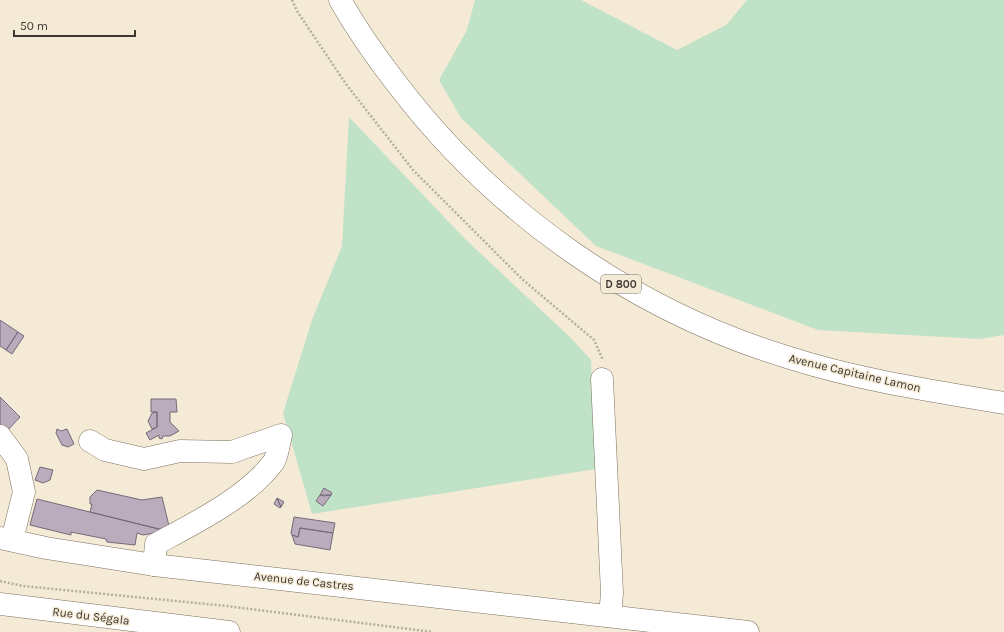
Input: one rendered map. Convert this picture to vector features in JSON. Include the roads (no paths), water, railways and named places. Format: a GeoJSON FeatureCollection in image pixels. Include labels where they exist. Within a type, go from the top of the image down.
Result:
{"type":"FeatureCollection","features":[{"type":"Feature","properties":{"kind":"main road","name":"Avenue Capitaine Lamon"},"geometry":{"type":"LineString","coordinates":[[340,0],[348,14],[413,106],[460,158],[513,207],[566,247],[623,285],[685,318],[717,332],[790,358],[872,379],[1004,402]]}},
{"type":"Feature","properties":{"kind":"main road"},"geometry":{"type":"LineString","coordinates":[[602,379],[612,592],[610,616]]}},
{"type":"Feature","properties":{"kind":"main road"},"geometry":{"type":"LineString","coordinates":[[90,441],[105,450],[144,460],[180,451],[232,452],[281,435],[273,463],[248,488],[203,518],[156,544],[154,564]]}},
{"type":"Feature","properties":{"kind":"main road"},"geometry":{"type":"LineString","coordinates":[[0,436],[17,459],[24,492],[6,539]]}},
{"type":"Feature","properties":{"kind":"main road","name":"Avenue de Castres"},"geometry":{"type":"LineString","coordinates":[[6,539],[46,548],[154,564],[748,632]]}},
{"type":"Feature","properties":{"kind":"main road","name":"Rue du Ségala"},"geometry":{"type":"LineString","coordinates":[[0,604],[5,606],[229,632]]}}]}
